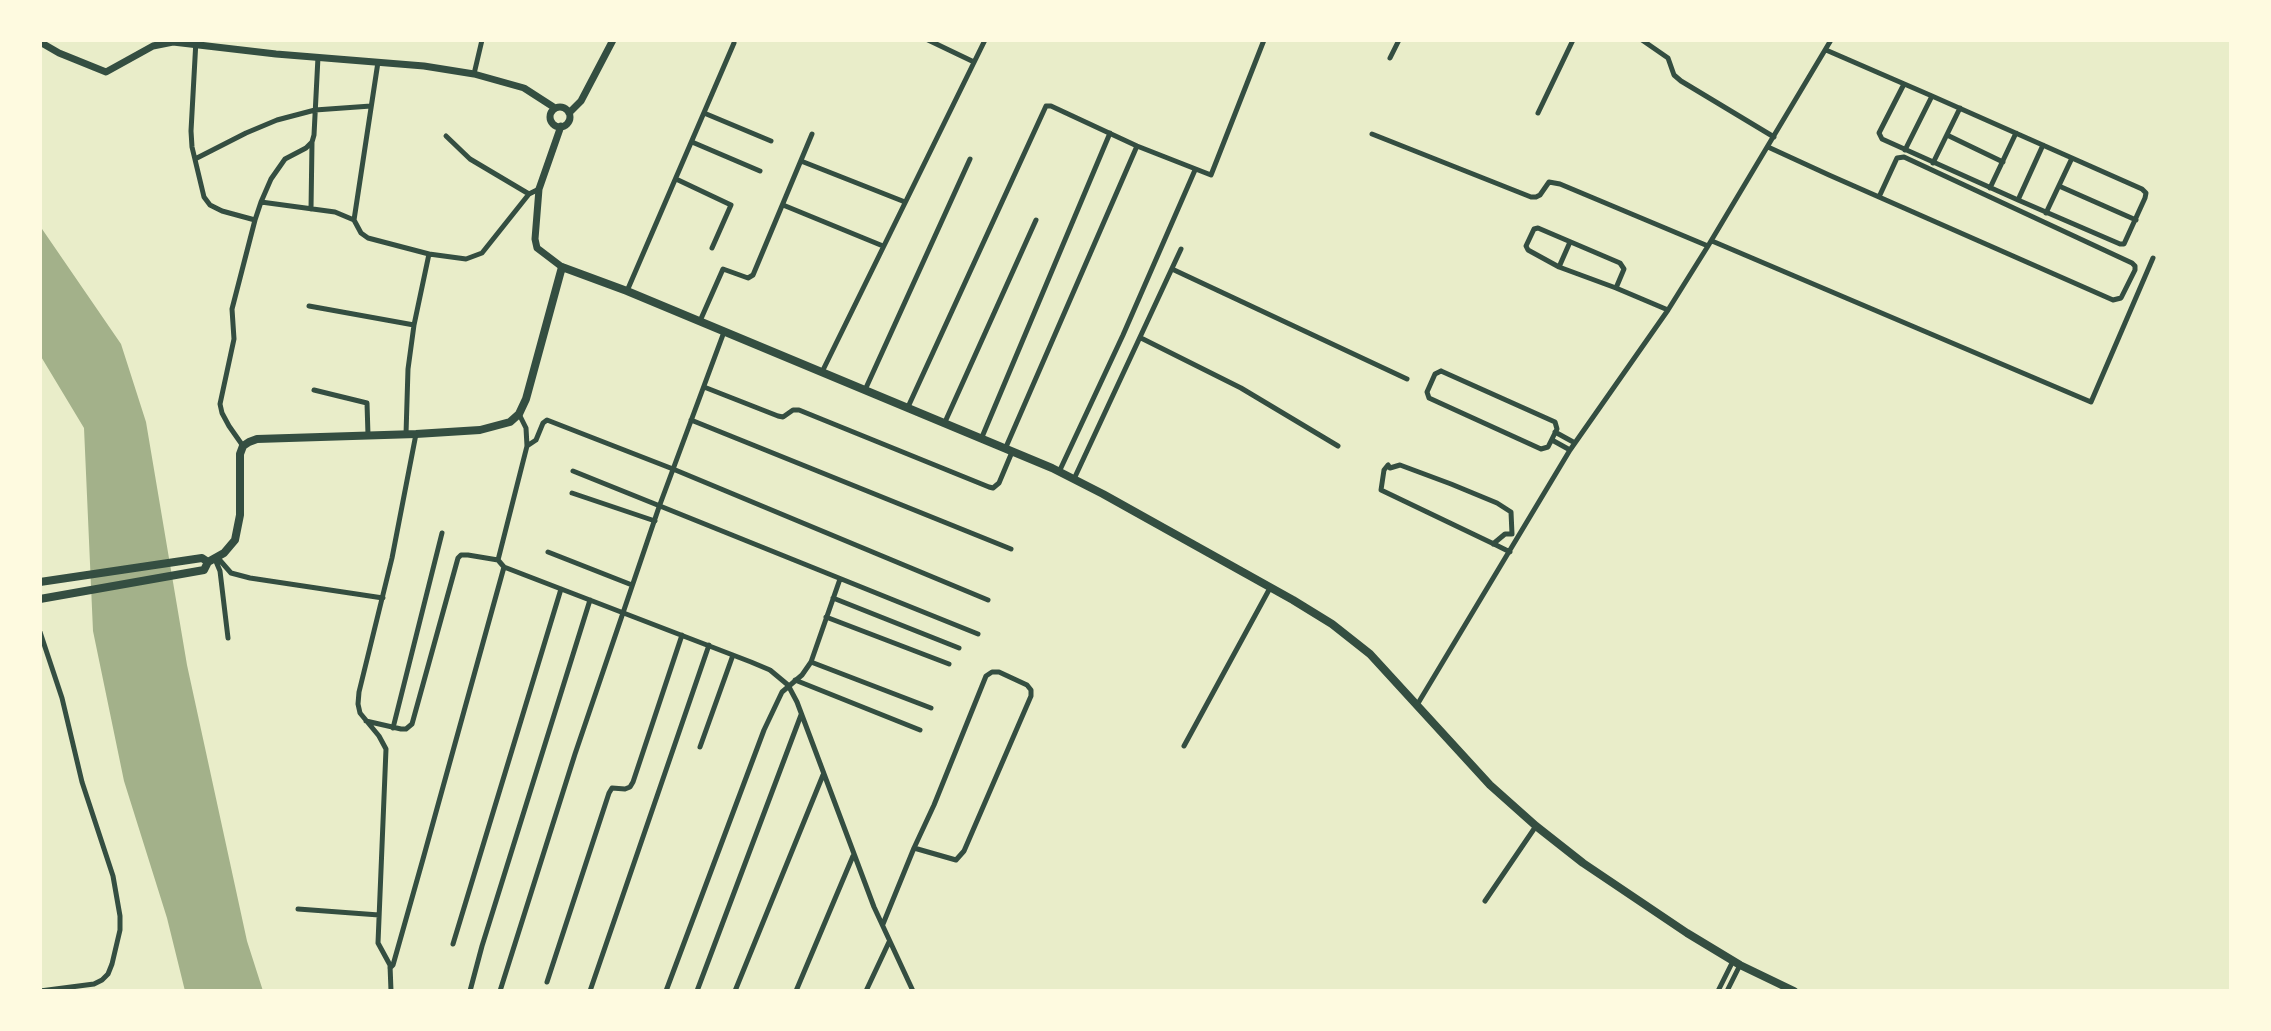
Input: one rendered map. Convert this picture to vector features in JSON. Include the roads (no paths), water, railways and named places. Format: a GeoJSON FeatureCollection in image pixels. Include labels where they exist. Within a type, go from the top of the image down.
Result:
{"type":"FeatureCollection","features":[{"type":"Feature","properties":{"kind":"main road"},"geometry":{"type":"LineString","coordinates":[[555,108],[551,119],[554,124],[561,126],[569,122],[569,113],[581,101],[613,40]]}},
{"type":"Feature","properties":{"kind":"main road"},"geometry":{"type":"LineString","coordinates":[[40,42],[106,72],[160,43],[196,42],[378,61],[474,74],[524,88],[555,108],[562,107],[569,113]]}},
{"type":"Feature","properties":{"kind":"main road"},"geometry":{"type":"LineString","coordinates":[[561,126],[539,189],[535,227],[537,248],[562,267],[1009,449],[1074,479],[1270,587],[1332,624],[1370,654],[1490,785],[1583,863],[1736,963],[1794,991]]}},
{"type":"Feature","properties":{"kind":"main road"},"geometry":{"type":"LineString","coordinates":[[40,599],[204,570],[235,540],[240,454],[243,446],[257,439],[411,434],[488,428],[510,422],[519,414],[526,399],[562,267]]}},
{"type":"Feature","properties":{"kind":"main road"},"geometry":{"type":"LineString","coordinates":[[40,582],[193,559],[213,559]]}},
{"type":"Feature","properties":{"kind":"street"},"geometry":{"type":"LineString","coordinates":[[474,74],[482,40]]}},
{"type":"Feature","properties":{"kind":"street"},"geometry":{"type":"LineString","coordinates":[[928,40],[974,62]]}},
{"type":"Feature","properties":{"kind":"street"},"geometry":{"type":"LineString","coordinates":[[822,372],[985,40]]}},
{"type":"Feature","properties":{"kind":"street"},"geometry":{"type":"LineString","coordinates":[[908,407],[1046,106],[1208,175],[1213,173],[1264,40]]}},
{"type":"Feature","properties":{"kind":"street"},"geometry":{"type":"LineString","coordinates":[[1390,58],[1399,40]]}},
{"type":"Feature","properties":{"kind":"street"},"geometry":{"type":"LineString","coordinates":[[1538,113],[1573,40]]}},
{"type":"Feature","properties":{"kind":"street"},"geometry":{"type":"LineString","coordinates":[[1642,40],[1668,58],[1674,75],[1681,81],[1774,137]]}},
{"type":"Feature","properties":{"kind":"street"},"geometry":{"type":"LineString","coordinates":[[1417,705],[1570,450],[1668,310],[1831,40]]}},
{"type":"Feature","properties":{"kind":"street"},"geometry":{"type":"LineString","coordinates":[[196,42],[191,131],[204,197],[210,205],[222,211],[255,220]]}},
{"type":"Feature","properties":{"kind":"street"},"geometry":{"type":"LineString","coordinates":[[627,291],[734,43]]}},
{"type":"Feature","properties":{"kind":"street"},"geometry":{"type":"LineString","coordinates":[[1826,50],[1960,108],[2142,189],[2146,193],[2145,198],[2127,240],[2120,244],[1882,139],[1879,133],[1904,84]]}},
{"type":"Feature","properties":{"kind":"street"},"geometry":{"type":"LineString","coordinates":[[311,209],[318,57]]}},
{"type":"Feature","properties":{"kind":"street"},"geometry":{"type":"LineString","coordinates":[[378,61],[354,220],[361,233],[368,238],[429,254],[466,259],[482,253],[529,194],[539,189]]}},
{"type":"Feature","properties":{"kind":"street"},"geometry":{"type":"LineString","coordinates":[[1905,150],[1932,96]]}},
{"type":"Feature","properties":{"kind":"street"},"geometry":{"type":"LineString","coordinates":[[195,159],[277,120],[315,110],[371,106]]}},
{"type":"Feature","properties":{"kind":"street"},"geometry":{"type":"LineString","coordinates":[[1933,163],[1960,108]]}},
{"type":"Feature","properties":{"kind":"street"},"geometry":{"type":"LineString","coordinates":[[704,113],[771,141]]}},
{"type":"Feature","properties":{"kind":"street"},"geometry":{"type":"LineString","coordinates":[[982,437],[1110,133]]}},
{"type":"Feature","properties":{"kind":"street"},"geometry":{"type":"LineString","coordinates":[[1990,188],[2016,133]]}},
{"type":"Feature","properties":{"kind":"street"},"geometry":{"type":"LineString","coordinates":[[700,321],[723,269],[748,278],[753,275],[812,134]]}},
{"type":"Feature","properties":{"kind":"street"},"geometry":{"type":"LineString","coordinates":[[1372,134],[1531,197],[1540,195],[1549,182],[1560,184],[2091,402],[2153,258]]}},
{"type":"Feature","properties":{"kind":"street"},"geometry":{"type":"LineString","coordinates":[[1947,135],[2003,162]]}},
{"type":"Feature","properties":{"kind":"street"},"geometry":{"type":"LineString","coordinates":[[446,136],[470,159],[529,194]]}},
{"type":"Feature","properties":{"kind":"street"},"geometry":{"type":"LineString","coordinates":[[243,446],[229,426],[220,404],[234,339],[232,309],[255,220],[271,179],[285,159],[312,142]]}},
{"type":"Feature","properties":{"kind":"street"},"geometry":{"type":"LineString","coordinates":[[692,142],[760,171]]}},
{"type":"Feature","properties":{"kind":"street"},"geometry":{"type":"LineString","coordinates":[[2018,200],[2043,145]]}},
{"type":"Feature","properties":{"kind":"street"},"geometry":{"type":"LineString","coordinates":[[704,387],[778,416],[799,410],[993,488],[999,483],[1009,449],[1137,146]]}},
{"type":"Feature","properties":{"kind":"street"},"geometry":{"type":"LineString","coordinates":[[1768,147],[1879,197],[2113,300],[2121,298],[2135,270],[2132,263],[1904,157],[1897,158],[1879,197]]}},
{"type":"Feature","properties":{"kind":"street"},"geometry":{"type":"LineString","coordinates":[[2046,213],[2072,158]]}},
{"type":"Feature","properties":{"kind":"street"},"geometry":{"type":"LineString","coordinates":[[865,390],[970,159]]}},
{"type":"Feature","properties":{"kind":"street"},"geometry":{"type":"LineString","coordinates":[[801,161],[905,202]]}},
{"type":"Feature","properties":{"kind":"street"},"geometry":{"type":"LineString","coordinates":[[1059,472],[1195,170]]}},
{"type":"Feature","properties":{"kind":"street"},"geometry":{"type":"LineString","coordinates":[[676,179],[731,205],[712,248]]}},
{"type":"Feature","properties":{"kind":"street"},"geometry":{"type":"LineString","coordinates":[[2059,186],[2136,220]]}},
{"type":"Feature","properties":{"kind":"street"},"geometry":{"type":"LineString","coordinates":[[261,202],[335,212],[354,220]]}},
{"type":"Feature","properties":{"kind":"street"},"geometry":{"type":"LineString","coordinates":[[783,205],[883,246]]}},
{"type":"Feature","properties":{"kind":"street"},"geometry":{"type":"LineString","coordinates":[[945,422],[1036,220]]}},
{"type":"Feature","properties":{"kind":"street"},"geometry":{"type":"LineString","coordinates":[[1616,288],[1623,266],[1536,228],[1526,246],[1528,250],[1559,267],[1668,310]]}},
{"type":"Feature","properties":{"kind":"street"},"geometry":{"type":"LineString","coordinates":[[1559,267],[1570,242]]}},
{"type":"Feature","properties":{"kind":"street"},"geometry":{"type":"LineString","coordinates":[[1074,479],[1181,249]]}},
{"type":"Feature","properties":{"kind":"street"},"geometry":{"type":"LineString","coordinates":[[391,991],[390,968],[378,943],[387,756],[383,741],[365,721],[358,704],[383,598],[411,434],[408,369],[429,254]]}},
{"type":"Feature","properties":{"kind":"street"},"geometry":{"type":"LineString","coordinates":[[1172,269],[1407,379]]}},
{"type":"Feature","properties":{"kind":"street"},"geometry":{"type":"LineString","coordinates":[[309,306],[414,325]]}},
{"type":"Feature","properties":{"kind":"street"},"geometry":{"type":"LineString","coordinates":[[500,991],[623,613],[724,331]]}},
{"type":"Feature","properties":{"kind":"street"},"geometry":{"type":"LineString","coordinates":[[1141,338],[1241,388],[1338,446]]}},
{"type":"Feature","properties":{"kind":"street"},"geometry":{"type":"LineString","coordinates":[[1437,372],[1446,373],[1552,420],[1557,425],[1555,432],[1548,447],[1541,449],[1429,398],[1427,392],[1437,372]]}},
{"type":"Feature","properties":{"kind":"street"},"geometry":{"type":"LineString","coordinates":[[314,390],[367,403],[368,436]]}},
{"type":"Feature","properties":{"kind":"street"},"geometry":{"type":"LineString","coordinates":[[498,560],[527,446],[526,428],[519,414]]}},
{"type":"Feature","properties":{"kind":"street"},"geometry":{"type":"LineString","coordinates":[[527,446],[536,440],[547,420],[988,600]]}},
{"type":"Feature","properties":{"kind":"street"},"geometry":{"type":"LineString","coordinates":[[691,420],[1011,549]]}},
{"type":"Feature","properties":{"kind":"street"},"geometry":{"type":"LineString","coordinates":[[1555,432],[1575,443]]}},
{"type":"Feature","properties":{"kind":"street"},"geometry":{"type":"LineString","coordinates":[[1552,440],[1570,450]]}},
{"type":"Feature","properties":{"kind":"street"},"geometry":{"type":"LineString","coordinates":[[1493,544],[1505,534],[1512,534],[1511,512],[1497,503],[1400,465],[1390,468],[1388,465],[1384,470],[1381,490],[1493,544],[1510,552]]}},
{"type":"Feature","properties":{"kind":"street"},"geometry":{"type":"LineString","coordinates":[[573,471],[978,634]]}},
{"type":"Feature","properties":{"kind":"street"},"geometry":{"type":"LineString","coordinates":[[572,493],[655,521]]}},
{"type":"Feature","properties":{"kind":"street"},"geometry":{"type":"LineString","coordinates":[[393,728],[442,533]]}},
{"type":"Feature","properties":{"kind":"street"},"geometry":{"type":"LineString","coordinates":[[548,552],[633,585]]}},
{"type":"Feature","properties":{"kind":"street"},"geometry":{"type":"LineString","coordinates":[[365,721],[406,729],[412,724],[461,555],[498,560],[504,567],[770,670],[788,685],[801,714],[853,855],[913,991]]}},
{"type":"Feature","properties":{"kind":"street"},"geometry":{"type":"LineString","coordinates":[[213,559],[231,573],[250,578],[383,598]]}},
{"type":"Feature","properties":{"kind":"street"},"geometry":{"type":"LineString","coordinates":[[213,559],[220,571],[228,638]]}},
{"type":"Feature","properties":{"kind":"street"},"geometry":{"type":"LineString","coordinates":[[390,968],[504,567]]}},
{"type":"Feature","properties":{"kind":"street"},"geometry":{"type":"LineString","coordinates":[[666,991],[776,702],[811,662],[840,579]]}},
{"type":"Feature","properties":{"kind":"street"},"geometry":{"type":"LineString","coordinates":[[1184,746],[1270,587]]}},
{"type":"Feature","properties":{"kind":"street"},"geometry":{"type":"LineString","coordinates":[[453,944],[561,589]]}},
{"type":"Feature","properties":{"kind":"street"},"geometry":{"type":"LineString","coordinates":[[833,598],[959,648]]}},
{"type":"Feature","properties":{"kind":"street"},"geometry":{"type":"LineString","coordinates":[[470,991],[590,600]]}},
{"type":"Feature","properties":{"kind":"street"},"geometry":{"type":"LineString","coordinates":[[826,617],[949,664]]}},
{"type":"Feature","properties":{"kind":"street"},"geometry":{"type":"LineString","coordinates":[[40,632],[62,698],[82,782],[113,876],[120,916],[112,964],[102,980],[94,984],[40,991]]}},
{"type":"Feature","properties":{"kind":"street"},"geometry":{"type":"LineString","coordinates":[[547,982],[609,793],[612,788],[630,787],[633,782],[682,635]]}},
{"type":"Feature","properties":{"kind":"street"},"geometry":{"type":"LineString","coordinates":[[590,991],[709,645]]}},
{"type":"Feature","properties":{"kind":"street"},"geometry":{"type":"LineString","coordinates":[[700,747],[733,655]]}},
{"type":"Feature","properties":{"kind":"street"},"geometry":{"type":"LineString","coordinates":[[811,662],[931,708]]}},
{"type":"Feature","properties":{"kind":"street"},"geometry":{"type":"LineString","coordinates":[[882,925],[914,848],[986,676],[999,672],[1027,685],[1031,696],[964,851],[956,860],[914,848]]}},
{"type":"Feature","properties":{"kind":"street"},"geometry":{"type":"LineString","coordinates":[[795,680],[920,730]]}},
{"type":"Feature","properties":{"kind":"street"},"geometry":{"type":"LineString","coordinates":[[697,991],[801,714]]}},
{"type":"Feature","properties":{"kind":"street"},"geometry":{"type":"LineString","coordinates":[[735,991],[823,774]]}},
{"type":"Feature","properties":{"kind":"street"},"geometry":{"type":"LineString","coordinates":[[1485,901],[1536,826]]}},
{"type":"Feature","properties":{"kind":"street"},"geometry":{"type":"LineString","coordinates":[[796,991],[853,855]]}},
{"type":"Feature","properties":{"kind":"street"},"geometry":{"type":"LineString","coordinates":[[298,909],[379,915]]}},
{"type":"Feature","properties":{"kind":"street"},"geometry":{"type":"LineString","coordinates":[[866,991],[890,941]]}},
{"type":"Feature","properties":{"kind":"street"},"geometry":{"type":"LineString","coordinates":[[1718,991],[1736,963]]}},
{"type":"Feature","properties":{"kind":"street"},"geometry":{"type":"LineString","coordinates":[[1727,991],[1736,963]]}}]}
